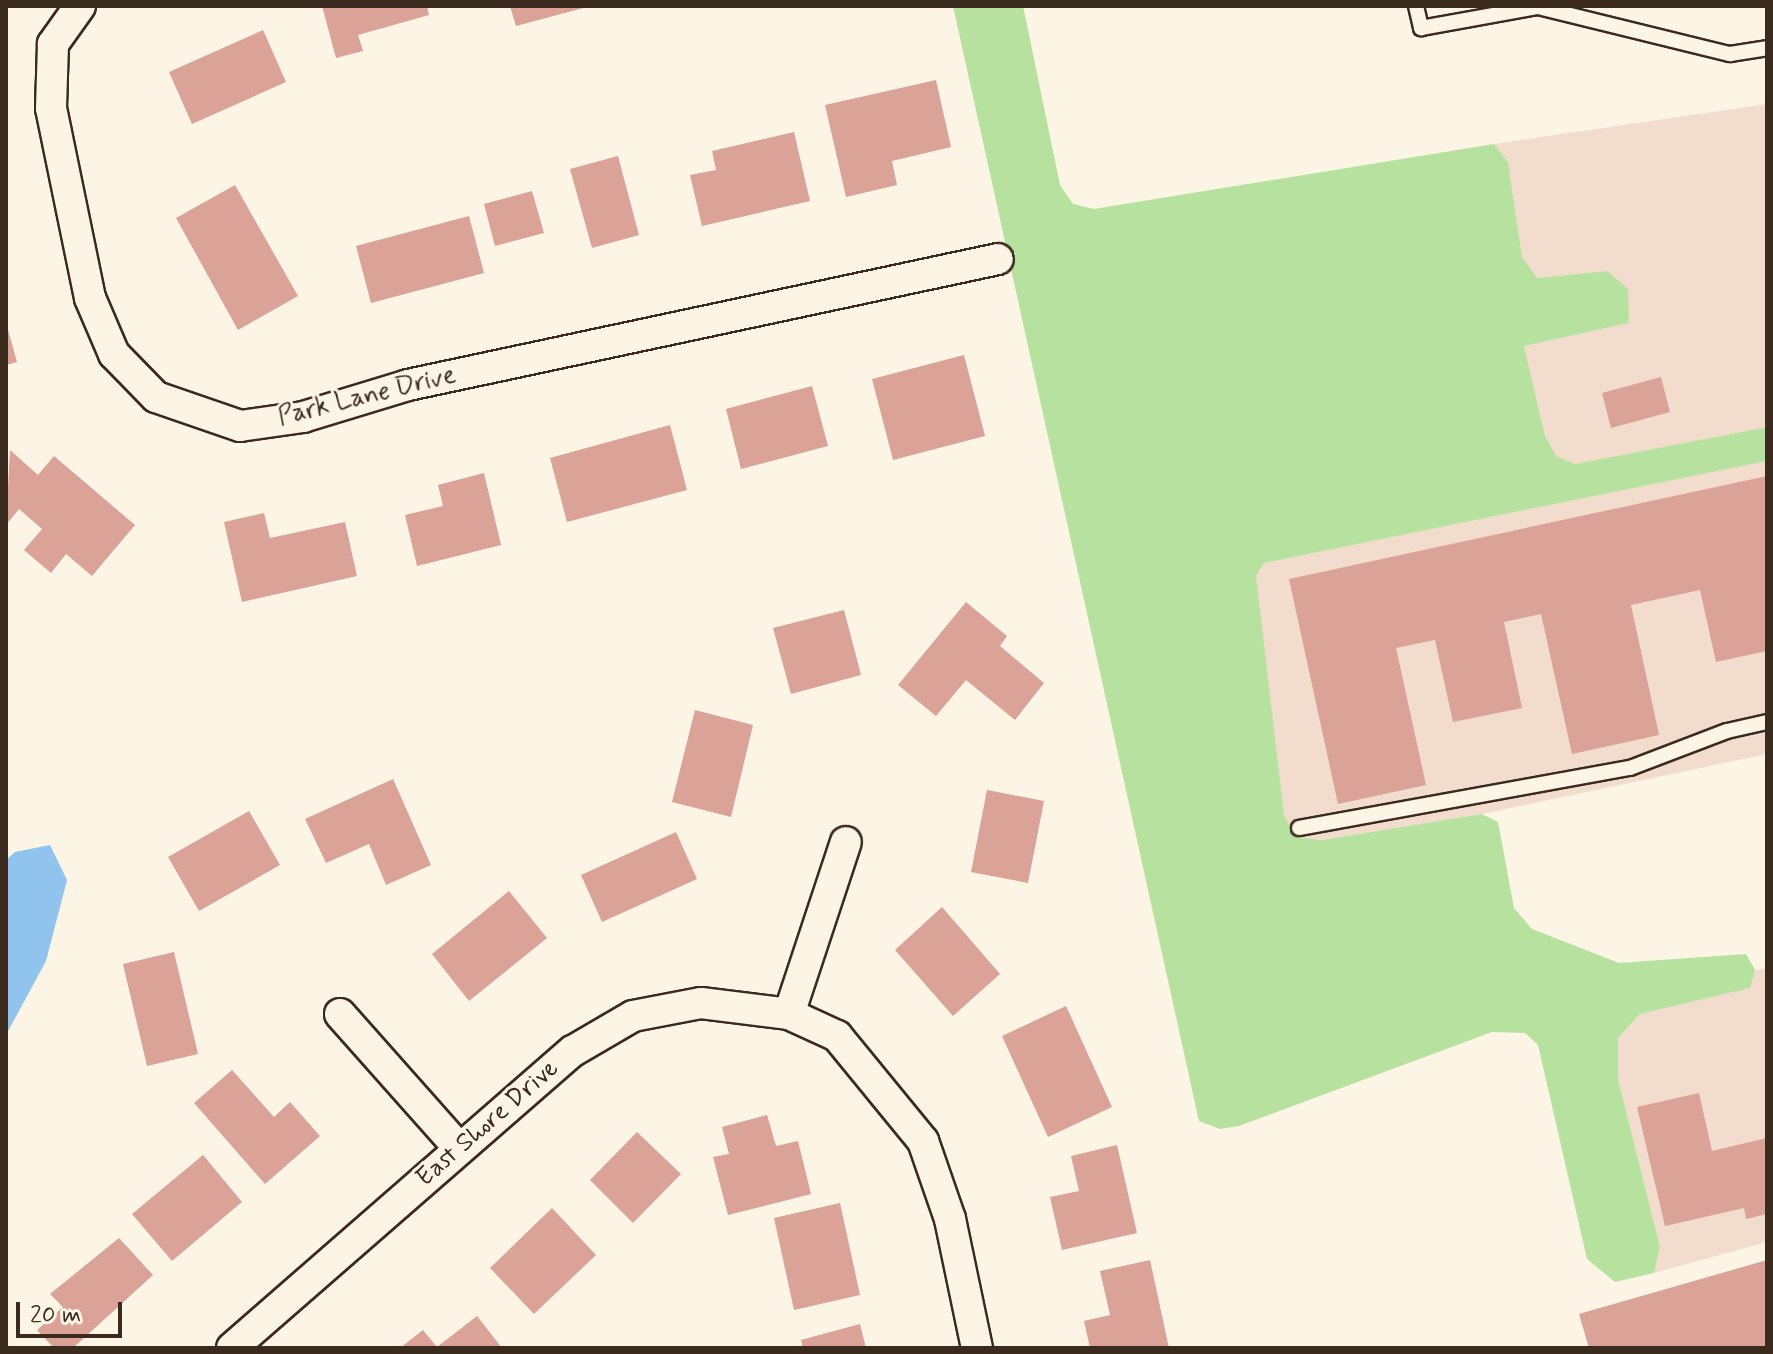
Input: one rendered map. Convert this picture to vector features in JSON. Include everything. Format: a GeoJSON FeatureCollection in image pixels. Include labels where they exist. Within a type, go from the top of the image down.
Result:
{"type":"FeatureCollection","features":[{"type":"Feature","properties":{"kind":"street","name":"Park Lane Drive"},"geometry":{"type":"LineString","coordinates":[[80,6],[53,44],[51,108],[90,298],[114,354],[156,397],[240,426],[303,417],[408,385],[998,259]]}},
{"type":"Feature","properties":{"kind":"street"},"geometry":{"type":"LineString","coordinates":[[789,1014],[846,842]]}},
{"type":"Feature","properties":{"kind":"street","name":"East Shore Drive"},"geometry":{"type":"LineString","coordinates":[[232,1348],[573,1051],[633,1016],[701,1003],[789,1014],[837,1036],[923,1141],[950,1219],[977,1348]]}},
{"type":"Feature","properties":{"kind":"street"},"geometry":{"type":"LineString","coordinates":[[340,1014],[459,1148]]}},
{"type":"Feature","properties":{"kind":"lane"},"geometry":{"type":"LineString","coordinates":[[1416,6],[1421,28],[1538,7],[1730,54],[1767,48]]}},
{"type":"Feature","properties":{"kind":"lane"},"geometry":{"type":"LineString","coordinates":[[1299,828],[1630,768],[1727,731],[1767,722]]}},
{"type":"Feature","properties":{"kind":"shaded area"},"geometry":{"type":"Polygon","coordinates":[[[1767,104],[1767,427],[1575,464],[1556,457],[1545,436],[1524,346],[1629,323],[1607,271],[1537,278],[1522,258],[1508,162],[1494,144],[1767,104]]]}},
{"type":"Feature","properties":{"kind":"shaded area"},"geometry":{"type":"Polygon","coordinates":[[[1767,461],[1767,754],[1482,814],[1322,840],[1296,837],[1284,815],[1256,601],[1256,576],[1264,563],[1767,461]]]}},
{"type":"Feature","properties":{"kind":"shaded area"},"geometry":{"type":"Polygon","coordinates":[[[1767,968],[1767,1242],[1654,1273],[1660,1247],[1618,1079],[1618,1038],[1640,1014],[1749,988],[1755,970],[1767,968]]]}},
{"type":"Feature","properties":{"kind":"green space"},"geometry":{"type":"Polygon","coordinates":[[[953,6],[1023,6],[1060,185],[1073,204],[1094,209],[1494,144],[1508,162],[1522,257],[1537,278],[1607,271],[1628,289],[1629,323],[1524,346],[1545,436],[1556,456],[1575,464],[1767,427],[1767,461],[1264,563],[1256,576],[1284,815],[1296,837],[1322,840],[1482,814],[1498,822],[1514,908],[1532,929],[1619,963],[1746,954],[1755,970],[1750,988],[1640,1014],[1618,1038],[1618,1079],[1660,1247],[1654,1273],[1615,1282],[1587,1259],[1538,1045],[1525,1033],[1492,1032],[1239,1126],[1220,1129],[1199,1121],[953,6]]]}},
{"type":"Feature","properties":{"kind":"water"},"geometry":{"type":"Polygon","coordinates":[[[50,845],[67,880],[46,961],[6,1035],[6,860],[15,852],[50,845]]]}},
{"type":"Feature","properties":{"kind":"building"},"geometry":{"type":"Polygon","coordinates":[[[322,6],[427,6],[429,15],[358,35],[363,51],[336,58],[322,6]]]}},
{"type":"Feature","properties":{"kind":"building"},"geometry":{"type":"Polygon","coordinates":[[[510,6],[587,6],[587,7],[516,26],[510,6]]]}},
{"type":"Feature","properties":{"kind":"building"},"geometry":{"type":"Polygon","coordinates":[[[263,30],[286,82],[192,124],[169,72],[263,30]]]}},
{"type":"Feature","properties":{"kind":"building"},"geometry":{"type":"Polygon","coordinates":[[[936,80],[951,147],[892,161],[897,185],[846,197],[825,105],[936,80]]]}},
{"type":"Feature","properties":{"kind":"building"},"geometry":{"type":"Polygon","coordinates":[[[794,132],[810,201],[702,226],[690,175],[716,170],[712,151],[794,132]]]}},
{"type":"Feature","properties":{"kind":"building"},"geometry":{"type":"Polygon","coordinates":[[[618,156],[639,235],[592,248],[570,169],[618,156]]]}},
{"type":"Feature","properties":{"kind":"building"},"geometry":{"type":"Polygon","coordinates":[[[235,185],[298,296],[238,330],[176,218],[235,185]]]}},
{"type":"Feature","properties":{"kind":"building"},"geometry":{"type":"Polygon","coordinates":[[[532,191],[544,233],[495,246],[484,204],[532,191]]]}},
{"type":"Feature","properties":{"kind":"building"},"geometry":{"type":"Polygon","coordinates":[[[469,216],[484,273],[371,303],[356,246],[469,216]]]}},
{"type":"Feature","properties":{"kind":"building"},"geometry":{"type":"Polygon","coordinates":[[[6,327],[17,362],[6,365],[6,327]]]}},
{"type":"Feature","properties":{"kind":"building"},"geometry":{"type":"Polygon","coordinates":[[[964,355],[985,436],[893,460],[872,379],[964,355]]]}},
{"type":"Feature","properties":{"kind":"building"},"geometry":{"type":"Polygon","coordinates":[[[1661,377],[1670,412],[1611,428],[1602,393],[1661,377]]]}},
{"type":"Feature","properties":{"kind":"building"},"geometry":{"type":"Polygon","coordinates":[[[812,386],[828,446],[741,469],[726,409],[812,386]]]}},
{"type":"Feature","properties":{"kind":"building"},"geometry":{"type":"Polygon","coordinates":[[[670,425],[687,490],[567,522],[550,458],[670,425]]]}},
{"type":"Feature","properties":{"kind":"building"},"geometry":{"type":"Polygon","coordinates":[[[10,450],[38,475],[54,456],[135,525],[92,576],[66,554],[51,573],[24,550],[42,529],[19,509],[6,525],[10,450]]]}},
{"type":"Feature","properties":{"kind":"building"},"geometry":{"type":"Polygon","coordinates":[[[484,473],[501,545],[417,566],[405,515],[443,506],[438,485],[484,473]]]}},
{"type":"Feature","properties":{"kind":"building"},"geometry":{"type":"Polygon","coordinates":[[[1767,476],[1767,651],[1716,662],[1700,590],[1631,605],[1659,735],[1572,754],[1541,614],[1504,622],[1522,708],[1453,722],[1435,640],[1396,648],[1426,785],[1338,804],[1289,579],[1767,476]]]}},
{"type":"Feature","properties":{"kind":"building"},"geometry":{"type":"Polygon","coordinates":[[[264,513],[270,538],[345,522],[357,576],[242,602],[224,522],[264,513]]]}},
{"type":"Feature","properties":{"kind":"building"},"geometry":{"type":"Polygon","coordinates":[[[966,602],[1007,636],[1000,646],[1044,683],[1015,720],[966,680],[936,716],[898,685],[966,602]]]}},
{"type":"Feature","properties":{"kind":"building"},"geometry":{"type":"Polygon","coordinates":[[[844,610],[861,675],[791,694],[773,628],[844,610]]]}},
{"type":"Feature","properties":{"kind":"building"},"geometry":{"type":"Polygon","coordinates":[[[695,710],[753,725],[731,817],[672,802],[695,710]]]}},
{"type":"Feature","properties":{"kind":"building"},"geometry":{"type":"Polygon","coordinates":[[[393,779],[431,865],[386,885],[369,844],[326,863],[305,819],[393,779]]]}},
{"type":"Feature","properties":{"kind":"building"},"geometry":{"type":"Polygon","coordinates":[[[987,790],[1044,801],[1028,883],[971,872],[987,790]]]}},
{"type":"Feature","properties":{"kind":"building"},"geometry":{"type":"Polygon","coordinates":[[[249,811],[280,865],[199,911],[168,857],[249,811]]]}},
{"type":"Feature","properties":{"kind":"building"},"geometry":{"type":"Polygon","coordinates":[[[676,832],[697,879],[602,922],[581,875],[676,832]]]}},
{"type":"Feature","properties":{"kind":"building"},"geometry":{"type":"Polygon","coordinates":[[[509,891],[547,938],[469,1001],[432,954],[509,891]]]}},
{"type":"Feature","properties":{"kind":"building"},"geometry":{"type":"Polygon","coordinates":[[[942,907],[1000,974],[953,1016],[895,950],[942,907]]]}},
{"type":"Feature","properties":{"kind":"building"},"geometry":{"type":"Polygon","coordinates":[[[174,952],[198,1054],[147,1066],[123,964],[174,952]]]}},
{"type":"Feature","properties":{"kind":"building"},"geometry":{"type":"Polygon","coordinates":[[[1066,1006],[1112,1107],[1048,1137],[1002,1036],[1066,1006]]]}},
{"type":"Feature","properties":{"kind":"building"},"geometry":{"type":"Polygon","coordinates":[[[232,1070],[274,1117],[290,1102],[320,1136],[265,1184],[194,1103],[232,1070]]]}},
{"type":"Feature","properties":{"kind":"building"},"geometry":{"type":"Polygon","coordinates":[[[1699,1093],[1712,1151],[1767,1138],[1767,1214],[1746,1219],[1744,1208],[1665,1226],[1637,1107],[1699,1093]]]}},
{"type":"Feature","properties":{"kind":"building"},"geometry":{"type":"Polygon","coordinates":[[[767,1115],[776,1146],[798,1141],[811,1194],[728,1215],[713,1157],[729,1154],[722,1127],[767,1115]]]}},
{"type":"Feature","properties":{"kind":"building"},"geometry":{"type":"Polygon","coordinates":[[[637,1132],[681,1174],[633,1223],[590,1180],[637,1132]]]}},
{"type":"Feature","properties":{"kind":"building"},"geometry":{"type":"Polygon","coordinates":[[[1117,1145],[1137,1233],[1062,1250],[1050,1197],[1079,1191],[1071,1156],[1117,1145]]]}},
{"type":"Feature","properties":{"kind":"building"},"geometry":{"type":"Polygon","coordinates":[[[203,1155],[242,1202],[172,1261],[132,1214],[203,1155]]]}},
{"type":"Feature","properties":{"kind":"building"},"geometry":{"type":"Polygon","coordinates":[[[840,1203],[860,1295],[794,1310],[774,1218],[840,1203]]]}},
{"type":"Feature","properties":{"kind":"building"},"geometry":{"type":"Polygon","coordinates":[[[552,1208],[596,1255],[534,1314],[490,1268],[552,1208]]]}},
{"type":"Feature","properties":{"kind":"building"},"geometry":{"type":"Polygon","coordinates":[[[119,1238],[153,1275],[73,1348],[54,1348],[37,1330],[63,1307],[50,1294],[119,1238]]]}},
{"type":"Feature","properties":{"kind":"building"},"geometry":{"type":"Polygon","coordinates":[[[1150,1260],[1169,1348],[1090,1348],[1084,1321],[1110,1315],[1100,1271],[1150,1260]]]}},
{"type":"Feature","properties":{"kind":"building"},"geometry":{"type":"Polygon","coordinates":[[[1767,1260],[1767,1348],[1589,1348],[1579,1314],[1767,1260]]]}},
{"type":"Feature","properties":{"kind":"building"},"geometry":{"type":"Polygon","coordinates":[[[477,1316],[502,1348],[400,1348],[423,1330],[437,1347],[477,1316]]]}},
{"type":"Feature","properties":{"kind":"building"},"geometry":{"type":"Polygon","coordinates":[[[860,1324],[866,1348],[803,1348],[801,1340],[860,1324]]]}}]}
